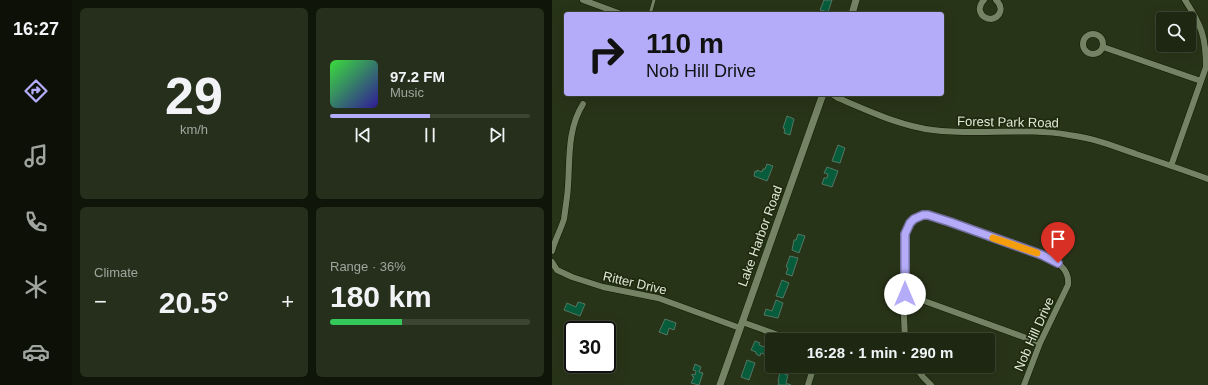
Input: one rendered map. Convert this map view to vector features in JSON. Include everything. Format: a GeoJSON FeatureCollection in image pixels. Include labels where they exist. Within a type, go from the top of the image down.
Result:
{"type":"FeatureCollection","features":[{"type":"Feature","properties":{"kind":"street"},"geometry":{"type":"LineString","coordinates":[[583,0],[597,2],[618,12]]}},
{"type":"Feature","properties":{"kind":"street"},"geometry":{"type":"LineString","coordinates":[[853,12],[856,0]]}},
{"type":"Feature","properties":{"kind":"street"},"geometry":{"type":"LineString","coordinates":[[984,0],[980,5],[980,11],[987,19],[998,16],[1001,10],[999,1]]}},
{"type":"Feature","properties":{"kind":"street"},"geometry":{"type":"LineString","coordinates":[[1171,166],[1206,67],[1206,51],[1203,34],[1196,18],[1185,0]]}},
{"type":"Feature","properties":{"kind":"street"},"geometry":{"type":"LineString","coordinates":[[1103,47],[1201,82]]}},
{"type":"Feature","properties":{"kind":"street","name":"Lake Harbor Road"},"geometry":{"type":"LineString","coordinates":[[720,385],[822,96]]}},
{"type":"Feature","properties":{"kind":"street","name":"Forest Park Road"},"geometry":{"type":"LineString","coordinates":[[835,96],[898,123],[920,128],[966,133],[1042,132],[1069,134],[1092,139],[1208,179]]}},
{"type":"Feature","properties":{"kind":"street"},"geometry":{"type":"LineString","coordinates":[[552,250],[564,218],[572,128],[577,114],[583,104]]}},
{"type":"Feature","properties":{"kind":"street","name":"Nob Hill Drive"},"geometry":{"type":"LineString","coordinates":[[905,333],[904,316],[905,234],[910,223],[914,219],[923,215],[928,215],[1055,261],[1062,266],[1067,274],[1067,288],[1040,343],[1024,385]]}},
{"type":"Feature","properties":{"kind":"street","name":"Ritter Drive"},"geometry":{"type":"LineString","coordinates":[[552,262],[557,270],[603,288],[658,298],[768,333]]}},
{"type":"Feature","properties":{"kind":"street"},"geometry":{"type":"LineString","coordinates":[[905,294],[1040,343]]}},
{"type":"Feature","properties":{"kind":"street"},"geometry":{"type":"LineString","coordinates":[[808,385],[812,373]]}},
{"type":"Feature","properties":{"kind":"street"},"geometry":{"type":"LineString","coordinates":[[920,373],[931,385]]}},
{"type":"Feature","properties":{"kind":"lane"},"geometry":{"type":"LineString","coordinates":[[651,12],[654,0]]}},
{"type":"Feature","properties":{"kind":"building"},"geometry":{"type":"Polygon","coordinates":[[[824,0],[832,0],[828,12],[820,10],[824,0]]]}},
{"type":"Feature","properties":{"kind":"building"},"geometry":{"type":"Polygon","coordinates":[[[787,116],[794,119],[790,135],[784,133],[785,129],[783,128],[787,116]]]}},
{"type":"Feature","properties":{"kind":"building"},"geometry":{"type":"Polygon","coordinates":[[[838,145],[845,148],[840,163],[832,161],[838,145]]]}},
{"type":"Feature","properties":{"kind":"building"},"geometry":{"type":"Polygon","coordinates":[[[767,164],[773,166],[767,181],[754,176],[755,171],[757,172],[757,170],[762,172],[767,164]]]}},
{"type":"Feature","properties":{"kind":"building"},"geometry":{"type":"Polygon","coordinates":[[[827,167],[838,171],[832,187],[822,184],[824,178],[827,178],[828,174],[824,173],[827,167]]]}},
{"type":"Feature","properties":{"kind":"building"},"geometry":{"type":"Polygon","coordinates":[[[798,234],[805,236],[799,253],[792,250],[794,240],[796,240],[798,234]]]}},
{"type":"Feature","properties":{"kind":"building"},"geometry":{"type":"Polygon","coordinates":[[[790,256],[798,258],[792,276],[786,274],[788,268],[786,267],[790,256]]]}},
{"type":"Feature","properties":{"kind":"building"},"geometry":{"type":"Polygon","coordinates":[[[782,280],[789,283],[783,298],[776,296],[782,280]]]}},
{"type":"Feature","properties":{"kind":"building"},"geometry":{"type":"Polygon","coordinates":[[[776,300],[783,303],[778,318],[764,315],[766,309],[772,311],[776,300]]]}},
{"type":"Feature","properties":{"kind":"building"},"geometry":{"type":"Polygon","coordinates":[[[578,302],[585,304],[580,316],[564,310],[567,303],[576,307],[578,302]]]}},
{"type":"Feature","properties":{"kind":"building"},"geometry":{"type":"Polygon","coordinates":[[[665,319],[676,323],[674,330],[669,328],[667,335],[659,332],[665,319]]]}},
{"type":"Feature","properties":{"kind":"building"},"geometry":{"type":"Polygon","coordinates":[[[755,341],[760,343],[759,345],[765,347],[765,355],[761,353],[760,356],[751,350],[755,341]]]}},
{"type":"Feature","properties":{"kind":"building"},"geometry":{"type":"Polygon","coordinates":[[[747,360],[755,363],[749,380],[741,377],[747,360]]]}},
{"type":"Feature","properties":{"kind":"building"},"geometry":{"type":"Polygon","coordinates":[[[695,364],[701,367],[699,372],[703,373],[699,385],[691,383],[694,377],[692,374],[695,375],[696,371],[693,370],[695,364]]]}},
{"type":"Feature","properties":{"kind":"building"},"geometry":{"type":"Polygon","coordinates":[[[780,373],[783,373],[788,375],[786,383],[791,385],[778,385],[780,373]]]}},
{"type":"Feature","properties":{"kind":"slow traffic"},"geometry":{"type":"LineString","coordinates":[[993,238],[1037,253]]}},
{"type":"Feature","properties":{"kind":"route"},"geometry":{"type":"LineString","coordinates":[[905,294],[905,234],[910,223],[914,219],[923,215],[936,217],[1050,258],[1058,263]]}}]}
